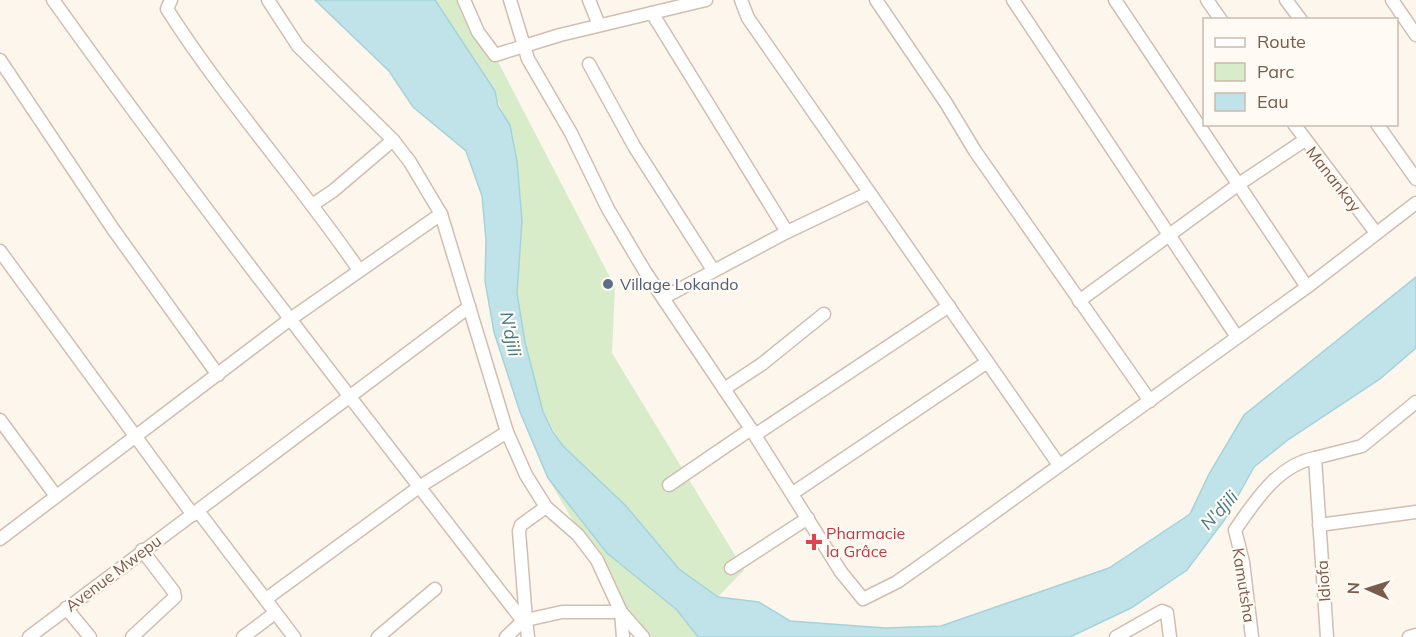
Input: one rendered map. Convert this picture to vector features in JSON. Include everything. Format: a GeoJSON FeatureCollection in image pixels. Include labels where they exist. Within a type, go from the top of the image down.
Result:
{"type":"FeatureCollection","features":[{"type":"Feature","properties":{"kind":"street"},"geometry":{"type":"LineString","coordinates":[[53,0],[289,320],[351,396],[524,621]]}},
{"type":"Feature","properties":{"kind":"street"},"geometry":{"type":"LineString","coordinates":[[171,0],[167,9],[191,48],[359,270]]}},
{"type":"Feature","properties":{"kind":"street"},"geometry":{"type":"LineString","coordinates":[[268,0],[298,46],[393,140],[410,162],[441,214],[507,432],[526,475],[546,507],[573,530],[597,560],[621,612],[643,637]]}},
{"type":"Feature","properties":{"kind":"street"},"geometry":{"type":"LineString","coordinates":[[464,0],[478,32],[493,54],[599,25],[706,0]]}},
{"type":"Feature","properties":{"kind":"street"},"geometry":{"type":"LineString","coordinates":[[510,0],[537,77],[570,133],[608,209],[663,298],[793,493],[858,596],[867,599],[906,576],[1149,401],[1307,287],[1416,203]]}},
{"type":"Feature","properties":{"kind":"street"},"geometry":{"type":"LineString","coordinates":[[589,0],[599,25]]}},
{"type":"Feature","properties":{"kind":"street"},"geometry":{"type":"LineString","coordinates":[[741,0],[748,18],[1059,465]]}},
{"type":"Feature","properties":{"kind":"street"},"geometry":{"type":"LineString","coordinates":[[876,0],[1149,401]]}},
{"type":"Feature","properties":{"kind":"street"},"geometry":{"type":"LineString","coordinates":[[1013,0],[1236,337]]}},
{"type":"Feature","properties":{"kind":"street"},"geometry":{"type":"LineString","coordinates":[[1115,0],[1307,287]]}},
{"type":"Feature","properties":{"kind":"street"},"geometry":{"type":"LineString","coordinates":[[1207,0],[1220,18]]}},
{"type":"Feature","properties":{"kind":"street"},"geometry":{"type":"LineString","coordinates":[[1286,0],[1300,18]]}},
{"type":"Feature","properties":{"kind":"street"},"geometry":{"type":"LineString","coordinates":[[1392,0],[1416,35]]}},
{"type":"Feature","properties":{"kind":"street"},"geometry":{"type":"LineString","coordinates":[[652,13],[787,232]]}},
{"type":"Feature","properties":{"kind":"street"},"geometry":{"type":"LineString","coordinates":[[0,60],[113,229],[218,375]]}},
{"type":"Feature","properties":{"kind":"street"},"geometry":{"type":"LineString","coordinates":[[589,64],[634,146],[713,270]]}},
{"type":"Feature","properties":{"kind":"street","name":"Manankay"},"geometry":{"type":"LineString","coordinates":[[1295,126],[1376,233]]}},
{"type":"Feature","properties":{"kind":"street"},"geometry":{"type":"LineString","coordinates":[[1378,126],[1416,179]]}},
{"type":"Feature","properties":{"kind":"street"},"geometry":{"type":"LineString","coordinates":[[312,205],[393,140]]}},
{"type":"Feature","properties":{"kind":"street"},"geometry":{"type":"LineString","coordinates":[[1079,301],[1239,184],[1305,140]]}},
{"type":"Feature","properties":{"kind":"street"},"geometry":{"type":"LineString","coordinates":[[663,298],[787,232],[869,193]]}},
{"type":"Feature","properties":{"kind":"street"},"geometry":{"type":"LineString","coordinates":[[0,539],[289,320],[441,214]]}},
{"type":"Feature","properties":{"kind":"street"},"geometry":{"type":"LineString","coordinates":[[0,251],[136,436],[294,637]]}},
{"type":"Feature","properties":{"kind":"street"},"geometry":{"type":"LineString","coordinates":[[669,485],[949,306]]}},
{"type":"Feature","properties":{"kind":"street","name":"Avenue Mwepu"},"geometry":{"type":"LineString","coordinates":[[29,637],[142,550],[195,513],[469,307]]}},
{"type":"Feature","properties":{"kind":"street"},"geometry":{"type":"LineString","coordinates":[[724,389],[762,364],[824,314]]}},
{"type":"Feature","properties":{"kind":"street"},"geometry":{"type":"LineString","coordinates":[[793,493],[986,363]]}},
{"type":"Feature","properties":{"kind":"street"},"geometry":{"type":"LineString","coordinates":[[1315,458],[1362,446],[1415,404]]}},
{"type":"Feature","properties":{"kind":"street"},"geometry":{"type":"LineString","coordinates":[[0,420],[56,496]]}},
{"type":"Feature","properties":{"kind":"street"},"geometry":{"type":"LineString","coordinates":[[266,599],[419,487],[507,432]]}},
{"type":"Feature","properties":{"kind":"street","name":"Idiofa"},"geometry":{"type":"LineString","coordinates":[[1315,458],[1327,637]]}},
{"type":"Feature","properties":{"kind":"street","name":"Kamutsha"},"geometry":{"type":"LineString","coordinates":[[1252,637],[1243,562],[1235,533],[1248,511],[1280,475],[1292,466],[1315,458]]}},
{"type":"Feature","properties":{"kind":"street"},"geometry":{"type":"LineString","coordinates":[[528,637],[524,621],[519,531],[521,525],[546,507]]}},
{"type":"Feature","properties":{"kind":"street"},"geometry":{"type":"LineString","coordinates":[[1319,525],[1416,512]]}},
{"type":"Feature","properties":{"kind":"street"},"geometry":{"type":"LineString","coordinates":[[731,568],[808,518]]}},
{"type":"Feature","properties":{"kind":"street"},"geometry":{"type":"LineString","coordinates":[[132,637],[175,597],[174,592],[142,550]]}},
{"type":"Feature","properties":{"kind":"street"},"geometry":{"type":"LineString","coordinates":[[378,637],[435,589]]}},
{"type":"Feature","properties":{"kind":"street"},"geometry":{"type":"LineString","coordinates":[[66,608],[90,637]]}},
{"type":"Feature","properties":{"kind":"street"},"geometry":{"type":"LineString","coordinates":[[1116,637],[1165,611],[1170,637]]}},
{"type":"Feature","properties":{"kind":"street"},"geometry":{"type":"LineString","coordinates":[[506,637],[524,621],[562,612],[621,612]]}},
{"type":"Feature","properties":{"kind":"street"},"geometry":{"type":"LineString","coordinates":[[621,612],[623,637]]}},
{"type":"Feature","properties":{"kind":"street"},"geometry":{"type":"LineString","coordinates":[[243,637],[275,613]]}},
{"type":"Feature","properties":{"kind":"street"},"geometry":{"type":"LineString","coordinates":[[1409,637],[1416,635]]}},
{"type":"Feature","properties":{"kind":"green space"},"geometry":{"type":"Polygon","coordinates":[[[435,0],[466,0],[615,287],[612,353],[744,570],[718,597],[679,569],[626,506],[563,446],[543,412],[525,342],[517,293],[522,221],[513,137],[495,91],[435,0]]]}},
{"type":"Feature","properties":{"kind":"green space"},"geometry":{"type":"Polygon","coordinates":[[[548,478],[607,553],[677,610],[698,637],[640,637],[548,478]]]}},
{"type":"Feature","properties":{"kind":"water","name":"N'djili"},"geometry":{"type":"Polygon","coordinates":[[[315,0],[435,0],[495,91],[498,106],[510,125],[517,161],[522,221],[517,293],[525,342],[543,412],[553,432],[563,446],[626,506],[679,569],[718,597],[759,602],[790,621],[885,628],[941,626],[1109,568],[1190,514],[1209,474],[1244,415],[1416,277],[1416,348],[1380,379],[1289,439],[1254,467],[1225,519],[1187,570],[1131,608],[1070,637],[698,637],[677,610],[607,553],[548,478],[520,412],[494,332],[485,281],[486,240],[482,196],[466,151],[413,107],[389,71],[315,0]]]}},
{"type":"Feature","properties":{"kind":"place","name":"Village Lokando"},"geometry":{"type":"Point","coordinates":[608,284]}},
{"type":"Feature","properties":{"kind":"place","name":"Pharmacie la Grâce"},"geometry":{"type":"Point","coordinates":[814,542]}}]}
